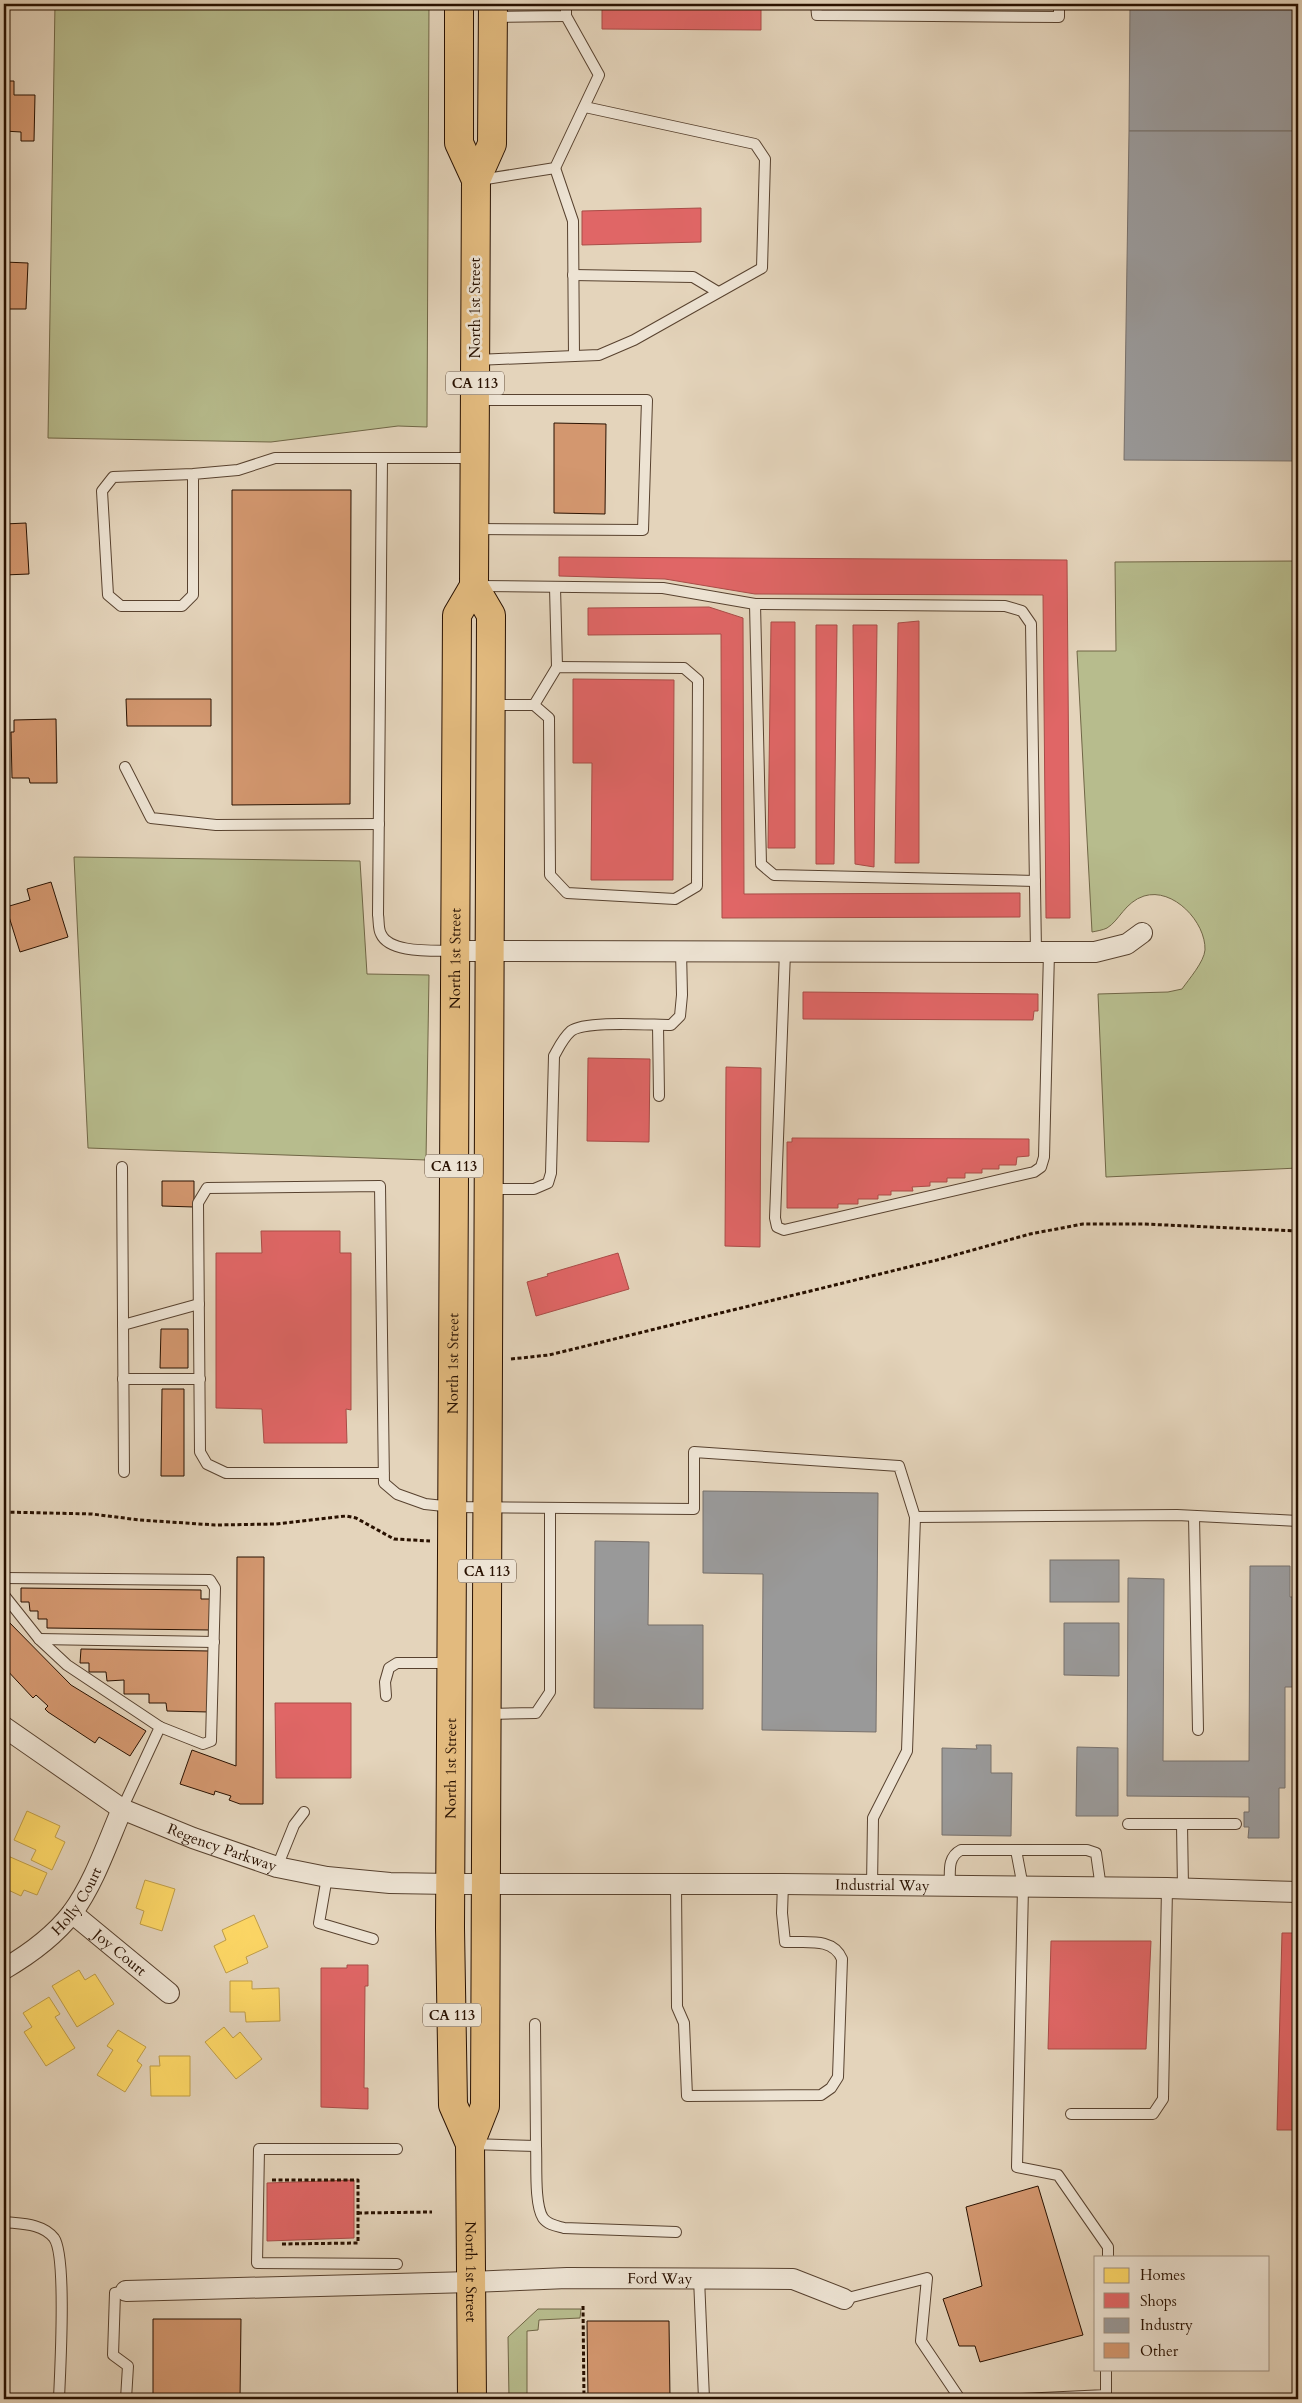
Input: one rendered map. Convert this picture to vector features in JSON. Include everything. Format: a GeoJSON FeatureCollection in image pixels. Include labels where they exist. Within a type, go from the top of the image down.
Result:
{"type":"FeatureCollection","features":[{"type":"Feature","properties":{"kind":"main road","name":"North 1st Street"},"geometry":{"type":"LineString","coordinates":[[459,4],[459,143],[476,180]]}},
{"type":"Feature","properties":{"kind":"main road","name":"North 1st Street"},"geometry":{"type":"LineString","coordinates":[[468,1883],[486,1714],[491,615],[474,586],[474,529],[476,180],[492,144],[493,10]]}},
{"type":"Feature","properties":{"kind":"main road","name":"North 1st Street"},"geometry":{"type":"LineString","coordinates":[[472,2399],[470,2144],[485,2106],[452,1663],[452,1507],[457,615],[474,586]]}},
{"type":"Feature","properties":{"kind":"street"},"geometry":{"type":"LineString","coordinates":[[455,951],[1095,952],[1127,944],[1142,933]]}},
{"type":"Feature","properties":{"kind":"street","name":"Regency Parkway"},"geometry":{"type":"LineString","coordinates":[[4,1727],[122,1810],[193,1838],[277,1866],[327,1876],[390,1882],[468,1883]]}},
{"type":"Feature","properties":{"kind":"street","name":"Holly Court"},"geometry":{"type":"LineString","coordinates":[[4,1968],[48,1937],[72,1913],[92,1876],[122,1810]]}},
{"type":"Feature","properties":{"kind":"street","name":"Industrial Way"},"geometry":{"type":"LineString","coordinates":[[468,1883],[1174,1888],[1298,1892]]}},
{"type":"Feature","properties":{"kind":"street","name":"Joy Court"},"geometry":{"type":"LineString","coordinates":[[72,1913],[169,1992]]}},
{"type":"Feature","properties":{"kind":"street","name":"Ford Way"},"geometry":{"type":"LineString","coordinates":[[126,2291],[567,2278],[793,2279],[844,2299]]}},
{"type":"Feature","properties":{"kind":"lane"},"geometry":{"type":"LineString","coordinates":[[566,4],[566,16],[599,76],[555,168],[573,221],[574,356]]}},
{"type":"Feature","properties":{"kind":"lane"},"geometry":{"type":"LineString","coordinates":[[816,4],[816,15],[1059,18],[1059,4]]}},
{"type":"Feature","properties":{"kind":"lane"},"geometry":{"type":"LineString","coordinates":[[493,10],[566,16]]}},
{"type":"Feature","properties":{"kind":"lane"},"geometry":{"type":"LineString","coordinates":[[475,360],[599,355],[634,340],[762,268],[765,159],[755,144],[585,107]]}},
{"type":"Feature","properties":{"kind":"lane"},"geometry":{"type":"LineString","coordinates":[[476,180],[555,168]]}},
{"type":"Feature","properties":{"kind":"lane"},"geometry":{"type":"LineString","coordinates":[[573,275],[693,277],[718,292]]}},
{"type":"Feature","properties":{"kind":"lane"},"geometry":{"type":"LineString","coordinates":[[474,529],[643,530],[647,400],[475,400]]}},
{"type":"Feature","properties":{"kind":"lane"},"geometry":{"type":"LineString","coordinates":[[192,474],[192,596],[182,606],[121,606],[108,596],[102,491],[113,477],[238,470],[275,458],[475,458]]}},
{"type":"Feature","properties":{"kind":"lane"},"geometry":{"type":"LineString","coordinates":[[382,458],[378,915],[380,933],[388,944],[403,948],[455,951]]}},
{"type":"Feature","properties":{"kind":"lane"},"geometry":{"type":"LineString","coordinates":[[474,586],[662,588],[755,604],[1005,606],[1022,610],[1032,624],[1035,881],[1043,952],[1044,1147],[1041,1167],[1034,1172],[784,1230],[777,1227],[775,1218],[785,952]]}},
{"type":"Feature","properties":{"kind":"lane"},"geometry":{"type":"LineString","coordinates":[[534,705],[557,667],[555,587]]}},
{"type":"Feature","properties":{"kind":"lane"},"geometry":{"type":"LineString","coordinates":[[755,604],[761,864],[774,875],[1035,881]]}},
{"type":"Feature","properties":{"kind":"lane"},"geometry":{"type":"LineString","coordinates":[[490,705],[534,705],[549,718],[550,875],[567,893],[675,899],[697,886],[698,680],[684,668],[557,667]]}},
{"type":"Feature","properties":{"kind":"lane"},"geometry":{"type":"LineString","coordinates":[[125,767],[151,818],[216,825],[379,824]]}},
{"type":"Feature","properties":{"kind":"lane"},"geometry":{"type":"LineString","coordinates":[[488,1189],[534,1190],[548,1183],[551,1174],[554,1056],[562,1040],[573,1030],[588,1025],[671,1025],[680,1016],[682,995],[681,951]]}},
{"type":"Feature","properties":{"kind":"lane"},"geometry":{"type":"LineString","coordinates":[[658,1025],[659,1096]]}},
{"type":"Feature","properties":{"kind":"lane"},"geometry":{"type":"LineString","coordinates":[[122,1167],[124,1472]]}},
{"type":"Feature","properties":{"kind":"lane"},"geometry":{"type":"LineString","coordinates":[[384,1473],[226,1473],[207,1464],[200,1452],[198,1203],[207,1188],[380,1186],[384,1473],[384,1483],[397,1494],[425,1504],[452,1507],[694,1509],[694,1452],[899,1466],[915,1517],[908,1752],[874,1818],[872,1886]]}},
{"type":"Feature","properties":{"kind":"lane"},"geometry":{"type":"LineString","coordinates":[[122,1324],[199,1304]]}},
{"type":"Feature","properties":{"kind":"lane"},"geometry":{"type":"LineString","coordinates":[[123,1379],[200,1379]]}},
{"type":"Feature","properties":{"kind":"lane"},"geometry":{"type":"LineString","coordinates":[[486,1714],[536,1713],[550,1692],[550,1508]]}},
{"type":"Feature","properties":{"kind":"lane"},"geometry":{"type":"LineString","coordinates":[[915,1517],[1194,1516],[1298,1520]]}},
{"type":"Feature","properties":{"kind":"lane"},"geometry":{"type":"LineString","coordinates":[[1194,1516],[1198,1730]]}},
{"type":"Feature","properties":{"kind":"lane"},"geometry":{"type":"LineString","coordinates":[[4,1578],[210,1580],[215,1588],[210,1740],[203,1744],[160,1727],[67,1665],[39,1639],[4,1595]]}},
{"type":"Feature","properties":{"kind":"lane"},"geometry":{"type":"LineString","coordinates":[[39,1639],[214,1642]]}},
{"type":"Feature","properties":{"kind":"lane"},"geometry":{"type":"LineString","coordinates":[[386,1696],[385,1682],[389,1668],[397,1663],[452,1663]]}},
{"type":"Feature","properties":{"kind":"lane"},"geometry":{"type":"LineString","coordinates":[[122,1810],[160,1727]]}},
{"type":"Feature","properties":{"kind":"lane"},"geometry":{"type":"LineString","coordinates":[[277,1866],[294,1825],[304,1812]]}},
{"type":"Feature","properties":{"kind":"lane"},"geometry":{"type":"LineString","coordinates":[[1128,1824],[1236,1824]]}},
{"type":"Feature","properties":{"kind":"lane"},"geometry":{"type":"LineString","coordinates":[[1071,2114],[1153,2114],[1163,2099],[1174,1888],[1182,1824]]}},
{"type":"Feature","properties":{"kind":"lane"},"geometry":{"type":"LineString","coordinates":[[950,1887],[950,1860],[954,1853],[961,1850],[1087,1850],[1096,1853],[1101,1888]]}},
{"type":"Feature","properties":{"kind":"lane"},"geometry":{"type":"LineString","coordinates":[[1016,1850],[1023,1887],[1017,2167],[1058,2175],[1108,2247],[1108,2256]]}},
{"type":"Feature","properties":{"kind":"lane"},"geometry":{"type":"LineString","coordinates":[[327,1876],[319,1923],[373,1939]]}},
{"type":"Feature","properties":{"kind":"lane"},"geometry":{"type":"LineString","coordinates":[[676,1884],[677,2007],[684,2023],[687,2096],[821,2095],[831,2088],[838,2076],[842,1959],[838,1949],[826,1943],[785,1942],[782,1913],[783,1884]]}},
{"type":"Feature","properties":{"kind":"lane"},"geometry":{"type":"LineString","coordinates":[[535,2024],[536,2146],[539,2210],[544,2220],[564,2228],[676,2232]]}},
{"type":"Feature","properties":{"kind":"lane"},"geometry":{"type":"LineString","coordinates":[[470,2144],[536,2146]]}},
{"type":"Feature","properties":{"kind":"lane"},"geometry":{"type":"LineString","coordinates":[[397,2149],[259,2149],[257,2263],[397,2264]]}},
{"type":"Feature","properties":{"kind":"lane"},"geometry":{"type":"LineString","coordinates":[[4,2222],[34,2225],[54,2238],[60,2255],[62,2334],[59,2399]]}},
{"type":"Feature","properties":{"kind":"lane"},"geometry":{"type":"LineString","coordinates":[[699,2278],[704,2399]]}},
{"type":"Feature","properties":{"kind":"lane"},"geometry":{"type":"LineString","coordinates":[[844,2299],[928,2278],[920,2341],[960,2399]]}},
{"type":"Feature","properties":{"kind":"lane"},"geometry":{"type":"LineString","coordinates":[[126,2291],[115,2293],[113,2355],[128,2366],[126,2399]]}},
{"type":"Feature","properties":{"kind":"lane"},"geometry":{"type":"LineString","coordinates":[[1021,2399],[1106,2395],[1106,2370]]}},
{"type":"Feature","properties":{"kind":"path"},"geometry":{"type":"LineString","coordinates":[[488,1362],[549,1355],[937,1260],[1030,1234],[1083,1224],[1144,1224],[1298,1232]]}},
{"type":"Feature","properties":{"kind":"path"},"geometry":{"type":"LineString","coordinates":[[4,1512],[92,1514],[140,1520],[215,1525],[276,1524],[346,1516],[356,1518],[394,1539],[430,1540]]}},
{"type":"Feature","properties":{"kind":"path"},"geometry":{"type":"LineString","coordinates":[[271,2180],[358,2180],[358,2243],[280,2244]]}},
{"type":"Feature","properties":{"kind":"path"},"geometry":{"type":"LineString","coordinates":[[358,2213],[432,2212]]}},
{"type":"Feature","properties":{"kind":"path"},"geometry":{"type":"LineString","coordinates":[[583,2306],[584,2399]]}},
{"type":"Feature","properties":{"kind":"green space"},"geometry":{"type":"Polygon","coordinates":[[[55,4],[429,4],[427,427],[398,426],[271,442],[48,438],[55,4]]]}},
{"type":"Feature","properties":{"kind":"green space"},"geometry":{"type":"Polygon","coordinates":[[[1298,561],[1298,1168],[1106,1177],[1098,994],[1168,992],[1182,989],[1199,965],[1205,950],[1200,928],[1186,909],[1166,897],[1155,895],[1137,899],[1107,928],[1092,932],[1077,651],[1116,651],[1115,562],[1298,561]]]}},
{"type":"Feature","properties":{"kind":"green space"},"geometry":{"type":"Polygon","coordinates":[[[74,857],[360,861],[367,974],[429,975],[426,1160],[88,1148],[74,857]]]}},
{"type":"Feature","properties":{"kind":"green space"},"geometry":{"type":"Polygon","coordinates":[[[538,2309],[581,2309],[580,2318],[539,2320],[538,2330],[527,2331],[527,2399],[509,2399],[508,2337],[538,2309]]]}},
{"type":"Feature","properties":{"kind":"building: Homes"},"geometry":{"type":"Polygon","coordinates":[[[27,1811],[60,1826],[55,1837],[65,1842],[52,1870],[31,1860],[36,1850],[14,1840],[27,1811]]]}},
{"type":"Feature","properties":{"kind":"building: Homes"},"geometry":{"type":"Polygon","coordinates":[[[8,1856],[47,1873],[37,1895],[24,1890],[21,1896],[4,1888],[4,1865],[8,1856]]]}},
{"type":"Feature","properties":{"kind":"building: Homes"},"geometry":{"type":"Polygon","coordinates":[[[145,1880],[175,1889],[162,1931],[140,1924],[144,1911],[136,1908],[145,1880]]]}},
{"type":"Feature","properties":{"kind":"building: Homes"},"geometry":{"type":"Polygon","coordinates":[[[254,1915],[268,1947],[246,1957],[248,1963],[226,1973],[214,1946],[226,1940],[222,1930],[254,1915]]]}},
{"type":"Feature","properties":{"kind":"building: Homes"},"geometry":{"type":"Polygon","coordinates":[[[79,1970],[85,1980],[95,1974],[114,2004],[77,2027],[52,1986],[79,1970]]]}},
{"type":"Feature","properties":{"kind":"building: Homes"},"geometry":{"type":"Polygon","coordinates":[[[230,1981],[252,1981],[252,1989],[279,1988],[280,2021],[246,2022],[245,2012],[230,2012],[230,1981]]]}},
{"type":"Feature","properties":{"kind":"building: Homes"},"geometry":{"type":"Polygon","coordinates":[[[49,1997],[60,2014],[55,2017],[75,2048],[46,2066],[24,2032],[32,2027],[23,2013],[49,1997]]]}},
{"type":"Feature","properties":{"kind":"building: Homes"},"geometry":{"type":"Polygon","coordinates":[[[224,2027],[233,2038],[240,2032],[262,2059],[236,2079],[205,2042],[224,2027]]]}},
{"type":"Feature","properties":{"kind":"building: Homes"},"geometry":{"type":"Polygon","coordinates":[[[118,2030],[146,2047],[137,2061],[142,2065],[125,2092],[97,2075],[113,2050],[107,2046],[118,2030]]]}},
{"type":"Feature","properties":{"kind":"building: Homes"},"geometry":{"type":"Polygon","coordinates":[[[159,2056],[190,2056],[190,2096],[151,2096],[150,2066],[160,2066],[159,2056]]]}},
{"type":"Feature","properties":{"kind":"building: Shops"},"geometry":{"type":"Polygon","coordinates":[[[602,4],[761,4],[761,30],[602,29],[602,4]]]}},
{"type":"Feature","properties":{"kind":"building: Shops"},"geometry":{"type":"Polygon","coordinates":[[[701,208],[701,242],[582,245],[582,211],[701,208]]]}},
{"type":"Feature","properties":{"kind":"building: Shops"},"geometry":{"type":"Polygon","coordinates":[[[559,557],[1067,560],[1070,918],[1046,918],[1043,595],[755,594],[665,579],[559,576],[559,557]]]}},
{"type":"Feature","properties":{"kind":"building: Shops"},"geometry":{"type":"Polygon","coordinates":[[[709,607],[743,618],[744,894],[1020,893],[1020,917],[722,918],[721,634],[588,635],[588,608],[709,607]]]}},
{"type":"Feature","properties":{"kind":"building: Shops"},"geometry":{"type":"Polygon","coordinates":[[[919,621],[919,863],[895,863],[898,623],[919,621]]]}},
{"type":"Feature","properties":{"kind":"building: Shops"},"geometry":{"type":"Polygon","coordinates":[[[771,622],[795,622],[795,848],[768,848],[771,622]]]}},
{"type":"Feature","properties":{"kind":"building: Shops"},"geometry":{"type":"Polygon","coordinates":[[[816,625],[837,625],[834,864],[816,864],[816,625]]]}},
{"type":"Feature","properties":{"kind":"building: Shops"},"geometry":{"type":"Polygon","coordinates":[[[853,625],[877,625],[874,867],[855,864],[853,625]]]}},
{"type":"Feature","properties":{"kind":"building: Shops"},"geometry":{"type":"Polygon","coordinates":[[[573,679],[674,680],[673,880],[591,880],[592,763],[573,763],[573,679]]]}},
{"type":"Feature","properties":{"kind":"building: Shops"},"geometry":{"type":"Polygon","coordinates":[[[803,992],[1038,994],[1038,1011],[1034,1011],[1033,1020],[803,1019],[803,992]]]}},
{"type":"Feature","properties":{"kind":"building: Shops"},"geometry":{"type":"Polygon","coordinates":[[[588,1058],[650,1059],[649,1142],[587,1141],[588,1058]]]}},
{"type":"Feature","properties":{"kind":"building: Shops"},"geometry":{"type":"Polygon","coordinates":[[[726,1067],[761,1068],[760,1247],[725,1246],[726,1067]]]}},
{"type":"Feature","properties":{"kind":"building: Shops"},"geometry":{"type":"Polygon","coordinates":[[[792,1138],[1029,1139],[1029,1156],[1017,1157],[1016,1165],[999,1165],[999,1169],[982,1169],[982,1173],[965,1173],[965,1178],[947,1178],[947,1182],[930,1182],[930,1186],[912,1187],[913,1191],[891,1191],[891,1195],[878,1195],[878,1199],[858,1199],[858,1204],[838,1204],[838,1208],[787,1208],[787,1142],[792,1142],[792,1138]]]}},
{"type":"Feature","properties":{"kind":"building: Shops"},"geometry":{"type":"Polygon","coordinates":[[[261,1231],[340,1231],[340,1253],[351,1253],[351,1410],[346,1409],[347,1443],[264,1443],[262,1409],[216,1408],[216,1253],[262,1253],[261,1231]]]}},
{"type":"Feature","properties":{"kind":"building: Shops"},"geometry":{"type":"Polygon","coordinates":[[[618,1253],[629,1289],[536,1316],[527,1282],[548,1276],[547,1274],[618,1253]]]}},
{"type":"Feature","properties":{"kind":"building: Shops"},"geometry":{"type":"Polygon","coordinates":[[[275,1703],[351,1703],[351,1778],[276,1778],[275,1703]]]}},
{"type":"Feature","properties":{"kind":"building: Shops"},"geometry":{"type":"Polygon","coordinates":[[[1282,1933],[1298,1933],[1298,2130],[1277,2130],[1282,1933]]]}},
{"type":"Feature","properties":{"kind":"building: Shops"},"geometry":{"type":"Polygon","coordinates":[[[1051,1941],[1151,1941],[1146,2049],[1048,2049],[1051,1941]]]}},
{"type":"Feature","properties":{"kind":"building: Shops"},"geometry":{"type":"Polygon","coordinates":[[[347,1965],[368,1965],[368,1986],[365,1986],[364,2088],[368,2088],[368,2109],[321,2107],[321,1968],[347,1968],[347,1965]]]}},
{"type":"Feature","properties":{"kind":"building: Shops"},"geometry":{"type":"Polygon","coordinates":[[[354,2180],[354,2238],[267,2241],[267,2183],[354,2180]]]}},
{"type":"Feature","properties":{"kind":"building: Industry"},"geometry":{"type":"Polygon","coordinates":[[[1130,4],[1298,4],[1298,131],[1129,131],[1130,4]]]}},
{"type":"Feature","properties":{"kind":"building: Industry"},"geometry":{"type":"Polygon","coordinates":[[[1129,131],[1298,131],[1298,461],[1124,460],[1129,131]]]}},
{"type":"Feature","properties":{"kind":"building: Industry"},"geometry":{"type":"Polygon","coordinates":[[[703,1491],[878,1493],[876,1732],[762,1730],[763,1574],[703,1573],[703,1491]]]}},
{"type":"Feature","properties":{"kind":"building: Industry"},"geometry":{"type":"Polygon","coordinates":[[[595,1541],[649,1542],[648,1625],[703,1625],[703,1709],[594,1708],[595,1541]]]}},
{"type":"Feature","properties":{"kind":"building: Industry"},"geometry":{"type":"Polygon","coordinates":[[[1050,1560],[1119,1560],[1119,1602],[1050,1602],[1050,1560]]]}},
{"type":"Feature","properties":{"kind":"building: Industry"},"geometry":{"type":"Polygon","coordinates":[[[1250,1566],[1290,1566],[1290,1597],[1298,1597],[1298,1687],[1285,1687],[1285,1788],[1279,1788],[1279,1838],[1248,1838],[1249,1827],[1244,1827],[1244,1812],[1249,1812],[1249,1797],[1127,1796],[1128,1578],[1164,1579],[1163,1761],[1249,1761],[1250,1566]]]}},
{"type":"Feature","properties":{"kind":"building: Industry"},"geometry":{"type":"Polygon","coordinates":[[[1064,1623],[1119,1623],[1119,1676],[1064,1675],[1064,1623]]]}},
{"type":"Feature","properties":{"kind":"building: Industry"},"geometry":{"type":"Polygon","coordinates":[[[976,1745],[991,1745],[991,1773],[1012,1773],[1011,1836],[942,1835],[942,1748],[977,1749],[976,1745]]]}},
{"type":"Feature","properties":{"kind":"building: Industry"},"geometry":{"type":"Polygon","coordinates":[[[1077,1747],[1118,1748],[1118,1816],[1076,1816],[1077,1747]]]}},
{"type":"Feature","properties":{"kind":"building: Other"},"geometry":{"type":"Polygon","coordinates":[[[4,81],[14,81],[14,95],[35,95],[34,141],[21,141],[21,132],[4,131],[4,81]]]}},
{"type":"Feature","properties":{"kind":"building: Other"},"geometry":{"type":"Polygon","coordinates":[[[4,262],[28,263],[26,309],[4,309],[4,262]]]}},
{"type":"Feature","properties":{"kind":"building: Other"},"geometry":{"type":"Polygon","coordinates":[[[554,423],[606,424],[605,514],[554,513],[554,423]]]}},
{"type":"Feature","properties":{"kind":"building: Other"},"geometry":{"type":"Polygon","coordinates":[[[232,490],[351,490],[350,804],[232,805],[232,490]]]}},
{"type":"Feature","properties":{"kind":"building: Other"},"geometry":{"type":"Polygon","coordinates":[[[26,523],[29,574],[4,575],[4,524],[26,523]]]}},
{"type":"Feature","properties":{"kind":"building: Other"},"geometry":{"type":"Polygon","coordinates":[[[126,699],[211,699],[211,726],[127,726],[126,699]]]}},
{"type":"Feature","properties":{"kind":"building: Other"},"geometry":{"type":"Polygon","coordinates":[[[56,719],[57,783],[30,783],[29,778],[12,778],[11,732],[14,732],[14,720],[56,719]]]}},
{"type":"Feature","properties":{"kind":"building: Other"},"geometry":{"type":"Polygon","coordinates":[[[51,882],[68,937],[20,952],[6,907],[30,900],[27,889],[51,882]]]}},
{"type":"Feature","properties":{"kind":"building: Other"},"geometry":{"type":"Polygon","coordinates":[[[162,1181],[194,1181],[194,1207],[162,1206],[162,1181]]]}},
{"type":"Feature","properties":{"kind":"building: Other"},"geometry":{"type":"Polygon","coordinates":[[[161,1329],[188,1329],[188,1368],[160,1368],[161,1329]]]}},
{"type":"Feature","properties":{"kind":"building: Other"},"geometry":{"type":"Polygon","coordinates":[[[162,1389],[184,1389],[184,1476],[161,1476],[162,1389]]]}},
{"type":"Feature","properties":{"kind":"building: Other"},"geometry":{"type":"Polygon","coordinates":[[[237,1557],[264,1557],[263,1804],[240,1804],[229,1800],[231,1796],[215,1791],[214,1795],[180,1784],[192,1750],[236,1766],[237,1557]]]}},
{"type":"Feature","properties":{"kind":"building: Other"},"geometry":{"type":"Polygon","coordinates":[[[21,1588],[201,1590],[201,1599],[210,1599],[210,1630],[47,1628],[47,1619],[38,1619],[38,1611],[30,1611],[29,1602],[21,1602],[21,1588]]]}},
{"type":"Feature","properties":{"kind":"building: Other"},"geometry":{"type":"Polygon","coordinates":[[[4,1617],[71,1685],[146,1731],[130,1756],[99,1737],[95,1743],[48,1712],[45,1709],[48,1706],[36,1695],[33,1698],[4,1667],[4,1617]]]}},
{"type":"Feature","properties":{"kind":"building: Other"},"geometry":{"type":"Polygon","coordinates":[[[81,1649],[210,1651],[209,1712],[167,1711],[166,1703],[149,1703],[149,1694],[124,1694],[124,1680],[107,1681],[106,1672],[89,1672],[89,1663],[80,1663],[81,1649]]]}},
{"type":"Feature","properties":{"kind":"building: Other"},"geometry":{"type":"Polygon","coordinates":[[[1038,2186],[1083,2335],[980,2362],[975,2346],[959,2346],[943,2299],[982,2286],[966,2207],[1038,2186]]]}},
{"type":"Feature","properties":{"kind":"building: Other"},"geometry":{"type":"Polygon","coordinates":[[[153,2319],[241,2319],[240,2399],[153,2399],[153,2319]]]}},
{"type":"Feature","properties":{"kind":"building: Other"},"geometry":{"type":"Polygon","coordinates":[[[587,2321],[669,2321],[670,2399],[588,2399],[587,2321]]]}}]}
